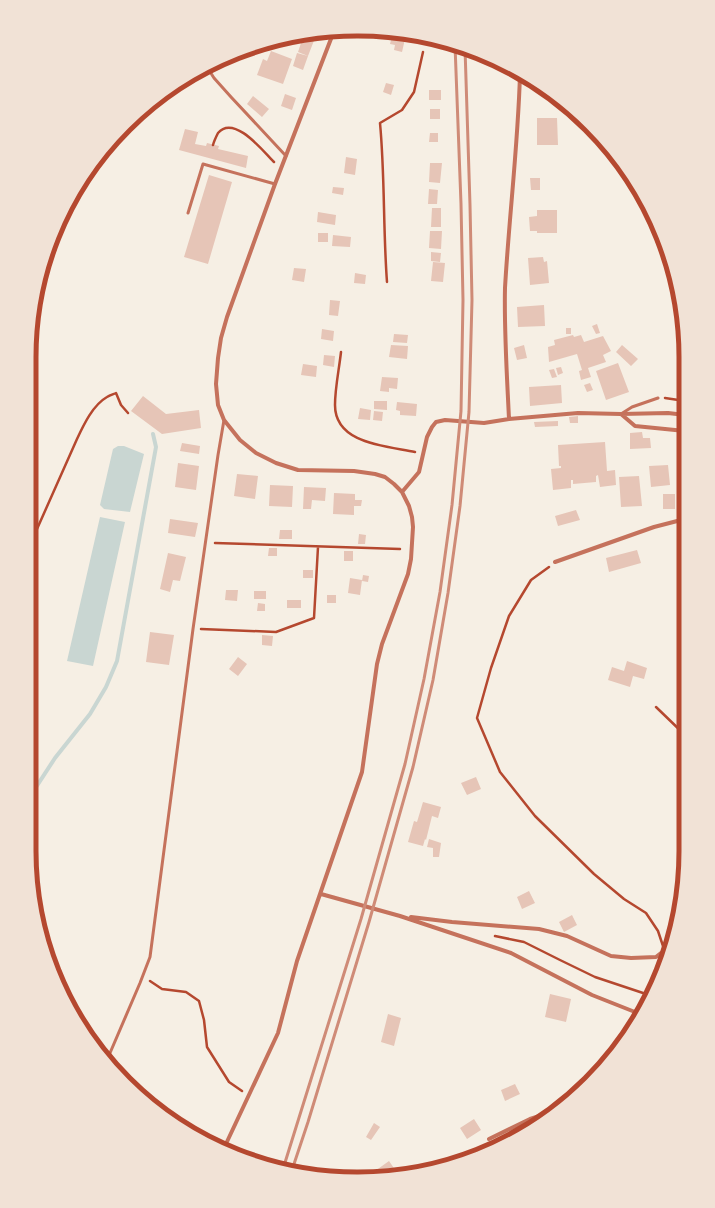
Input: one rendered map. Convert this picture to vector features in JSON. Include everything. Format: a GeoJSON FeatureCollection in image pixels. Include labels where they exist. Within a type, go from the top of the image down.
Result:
{"type":"FeatureCollection","features":[{"type":"Feature","properties":{"kind":"street"},"geometry":{"type":"LineString","coordinates":[[226,1144],[278,1033],[297,961],[362,772],[377,664],[382,644],[408,574],[414,527],[409,506],[402,492],[385,477],[354,471],[298,470],[276,463],[256,453],[240,440],[224,420],[218,405],[216,384],[218,358],[221,338],[227,317],[275,184],[332,37]]}},
{"type":"Feature","properties":{"kind":"street"},"geometry":{"type":"LineString","coordinates":[[509,419],[505,291],[519,115],[520,80]]}},
{"type":"Feature","properties":{"kind":"street"},"geometry":{"type":"LineString","coordinates":[[402,492],[419,472],[427,437],[436,422],[445,420],[484,423],[509,419],[578,413],[679,414]]}},
{"type":"Feature","properties":{"kind":"street"},"geometry":{"type":"LineString","coordinates":[[621,414],[635,426],[679,430]]}},
{"type":"Feature","properties":{"kind":"street"},"geometry":{"type":"LineString","coordinates":[[555,562],[654,527],[679,521]]}},
{"type":"Feature","properties":{"kind":"street"},"geometry":{"type":"LineString","coordinates":[[321,894],[400,916],[511,953],[592,995],[635,1012]]}},
{"type":"Feature","properties":{"kind":"street"},"geometry":{"type":"LineString","coordinates":[[400,916],[539,929],[566,936],[611,956],[632,958],[656,957],[661,953]]}},
{"type":"Feature","properties":{"kind":"street"},"geometry":{"type":"LineString","coordinates":[[489,1139],[538,1116]]}},
{"type":"Feature","properties":{"kind":"lane"},"geometry":{"type":"LineString","coordinates":[[210,72],[230,97],[286,156]]}},
{"type":"Feature","properties":{"kind":"lane"},"geometry":{"type":"LineString","coordinates":[[188,213],[203,164],[275,184]]}},
{"type":"Feature","properties":{"kind":"lane"},"geometry":{"type":"LineString","coordinates":[[621,414],[632,407],[658,398]]}},
{"type":"Feature","properties":{"kind":"lane"},"geometry":{"type":"LineString","coordinates":[[110,1055],[150,957],[193,629],[224,420]]}},
{"type":"Feature","properties":{"kind":"path"},"geometry":{"type":"LineString","coordinates":[[387,282],[383,158],[380,123],[402,110],[414,92],[423,52]]}},
{"type":"Feature","properties":{"kind":"path"},"geometry":{"type":"LineString","coordinates":[[213,145],[221,131],[229,127],[235,128],[249,137],[274,162]]}},
{"type":"Feature","properties":{"kind":"path"},"geometry":{"type":"LineString","coordinates":[[342,352],[335,406],[337,420],[344,429],[353,437],[363,441],[423,453]]}},
{"type":"Feature","properties":{"kind":"path"},"geometry":{"type":"LineString","coordinates":[[36,531],[77,439],[85,423],[96,407],[107,396],[116,393],[121,405],[128,413]]}},
{"type":"Feature","properties":{"kind":"path"},"geometry":{"type":"LineString","coordinates":[[658,398],[679,400]]}},
{"type":"Feature","properties":{"kind":"path"},"geometry":{"type":"LineString","coordinates":[[215,543],[400,549]]}},
{"type":"Feature","properties":{"kind":"path"},"geometry":{"type":"LineString","coordinates":[[193,629],[276,632],[314,618],[318,547]]}},
{"type":"Feature","properties":{"kind":"path"},"geometry":{"type":"LineString","coordinates":[[555,562],[531,580],[509,616],[491,668],[477,718],[500,772],[536,816],[594,874],[624,899],[646,913],[658,931],[663,947],[661,953]]}},
{"type":"Feature","properties":{"kind":"path"},"geometry":{"type":"LineString","coordinates":[[656,707],[679,729]]}},
{"type":"Feature","properties":{"kind":"path"},"geometry":{"type":"LineString","coordinates":[[143,976],[162,989],[186,992],[199,1001],[204,1020],[207,1047],[229,1082],[248,1096]]}},
{"type":"Feature","properties":{"kind":"shaded area"},"geometry":{"type":"Polygon","coordinates":[[[118,446],[124,446],[144,454],[130,512],[104,509],[100,505],[113,449],[118,446]]]}},
{"type":"Feature","properties":{"kind":"shaded area"},"geometry":{"type":"Polygon","coordinates":[[[100,517],[125,522],[93,666],[67,661],[100,517]]]}},
{"type":"Feature","properties":{"kind":"building"},"geometry":{"type":"Polygon","coordinates":[[[391,38],[405,40],[402,52],[394,50],[395,45],[390,44],[391,38]]]}},
{"type":"Feature","properties":{"kind":"building"},"geometry":{"type":"Polygon","coordinates":[[[315,39],[308,56],[298,52],[302,41],[315,39]]]}},
{"type":"Feature","properties":{"kind":"building"},"geometry":{"type":"Polygon","coordinates":[[[271,51],[292,59],[283,84],[257,75],[263,59],[267,61],[271,51]]]}},
{"type":"Feature","properties":{"kind":"building"},"geometry":{"type":"Polygon","coordinates":[[[297,53],[308,56],[303,70],[293,66],[297,53]]]}},
{"type":"Feature","properties":{"kind":"building"},"geometry":{"type":"Polygon","coordinates":[[[386,83],[394,85],[391,95],[383,92],[386,83]]]}},
{"type":"Feature","properties":{"kind":"building"},"geometry":{"type":"Polygon","coordinates":[[[429,90],[441,90],[441,100],[429,100],[429,90]]]}},
{"type":"Feature","properties":{"kind":"building"},"geometry":{"type":"Polygon","coordinates":[[[285,94],[296,98],[292,110],[281,106],[285,94]]]}},
{"type":"Feature","properties":{"kind":"building"},"geometry":{"type":"Polygon","coordinates":[[[253,96],[269,109],[262,117],[247,104],[253,96]]]}},
{"type":"Feature","properties":{"kind":"building"},"geometry":{"type":"Polygon","coordinates":[[[430,109],[440,109],[440,119],[430,119],[430,109]]]}},
{"type":"Feature","properties":{"kind":"building"},"geometry":{"type":"Polygon","coordinates":[[[537,118],[557,118],[558,145],[537,145],[537,118]]]}},
{"type":"Feature","properties":{"kind":"building"},"geometry":{"type":"Polygon","coordinates":[[[185,129],[198,132],[195,144],[206,146],[207,143],[219,146],[218,149],[248,156],[246,168],[179,150],[185,129]]]}},
{"type":"Feature","properties":{"kind":"building"},"geometry":{"type":"Polygon","coordinates":[[[430,133],[438,133],[438,142],[429,142],[430,133]]]}},
{"type":"Feature","properties":{"kind":"building"},"geometry":{"type":"Polygon","coordinates":[[[346,157],[357,159],[355,175],[344,173],[346,157]]]}},
{"type":"Feature","properties":{"kind":"building"},"geometry":{"type":"Polygon","coordinates":[[[430,163],[442,163],[440,183],[429,182],[430,163]]]}},
{"type":"Feature","properties":{"kind":"building"},"geometry":{"type":"Polygon","coordinates":[[[209,175],[232,182],[208,264],[184,257],[209,175]]]}},
{"type":"Feature","properties":{"kind":"building"},"geometry":{"type":"Polygon","coordinates":[[[530,178],[540,178],[540,190],[531,190],[530,178]]]}},
{"type":"Feature","properties":{"kind":"building"},"geometry":{"type":"Polygon","coordinates":[[[333,187],[344,188],[343,195],[332,193],[333,187]]]}},
{"type":"Feature","properties":{"kind":"building"},"geometry":{"type":"Polygon","coordinates":[[[429,189],[438,190],[437,204],[428,204],[429,189]]]}},
{"type":"Feature","properties":{"kind":"building"},"geometry":{"type":"Polygon","coordinates":[[[432,208],[441,208],[441,227],[431,227],[432,208]]]}},
{"type":"Feature","properties":{"kind":"building"},"geometry":{"type":"Polygon","coordinates":[[[537,210],[557,210],[557,233],[537,233],[537,231],[530,231],[529,217],[537,216],[537,210]]]}},
{"type":"Feature","properties":{"kind":"building"},"geometry":{"type":"Polygon","coordinates":[[[318,212],[336,215],[335,225],[317,222],[318,212]]]}},
{"type":"Feature","properties":{"kind":"building"},"geometry":{"type":"Polygon","coordinates":[[[430,231],[442,231],[441,249],[429,248],[430,231]]]}},
{"type":"Feature","properties":{"kind":"building"},"geometry":{"type":"Polygon","coordinates":[[[318,233],[328,233],[328,242],[318,242],[318,233]]]}},
{"type":"Feature","properties":{"kind":"building"},"geometry":{"type":"Polygon","coordinates":[[[333,235],[351,237],[350,247],[332,246],[333,235]]]}},
{"type":"Feature","properties":{"kind":"building"},"geometry":{"type":"Polygon","coordinates":[[[431,252],[441,253],[440,262],[431,261],[431,252]]]}},
{"type":"Feature","properties":{"kind":"building"},"geometry":{"type":"Polygon","coordinates":[[[543,257],[544,262],[547,261],[549,283],[530,285],[528,258],[543,257]]]}},
{"type":"Feature","properties":{"kind":"building"},"geometry":{"type":"Polygon","coordinates":[[[433,262],[445,263],[443,282],[431,281],[433,262]]]}},
{"type":"Feature","properties":{"kind":"building"},"geometry":{"type":"Polygon","coordinates":[[[294,268],[306,269],[304,282],[292,280],[294,268]]]}},
{"type":"Feature","properties":{"kind":"building"},"geometry":{"type":"Polygon","coordinates":[[[355,273],[366,275],[365,284],[354,283],[355,273]]]}},
{"type":"Feature","properties":{"kind":"building"},"geometry":{"type":"Polygon","coordinates":[[[330,300],[340,301],[338,316],[329,315],[330,300]]]}},
{"type":"Feature","properties":{"kind":"building"},"geometry":{"type":"Polygon","coordinates":[[[544,305],[545,326],[518,327],[517,307],[544,305]]]}},
{"type":"Feature","properties":{"kind":"building"},"geometry":{"type":"Polygon","coordinates":[[[597,324],[600,333],[596,334],[592,326],[597,324]]]}},
{"type":"Feature","properties":{"kind":"building"},"geometry":{"type":"Polygon","coordinates":[[[566,328],[571,328],[571,334],[566,334],[566,328]]]}},
{"type":"Feature","properties":{"kind":"building"},"geometry":{"type":"Polygon","coordinates":[[[322,329],[334,331],[333,341],[321,339],[322,329]]]}},
{"type":"Feature","properties":{"kind":"building"},"geometry":{"type":"Polygon","coordinates":[[[394,334],[408,335],[407,343],[393,342],[394,334]]]}},
{"type":"Feature","properties":{"kind":"building"},"geometry":{"type":"Polygon","coordinates":[[[573,335],[574,337],[581,335],[584,342],[603,336],[611,351],[603,355],[606,362],[588,368],[591,377],[581,380],[579,371],[582,370],[577,354],[549,362],[548,347],[555,345],[554,340],[573,335]]]}},
{"type":"Feature","properties":{"kind":"building"},"geometry":{"type":"Polygon","coordinates":[[[391,345],[408,346],[407,359],[389,357],[391,345]]]}},
{"type":"Feature","properties":{"kind":"building"},"geometry":{"type":"Polygon","coordinates":[[[524,345],[527,358],[517,360],[514,348],[524,345]]]}},
{"type":"Feature","properties":{"kind":"building"},"geometry":{"type":"Polygon","coordinates":[[[622,345],[638,359],[631,366],[616,352],[622,345]]]}},
{"type":"Feature","properties":{"kind":"building"},"geometry":{"type":"Polygon","coordinates":[[[324,355],[335,356],[334,367],[323,365],[324,355]]]}},
{"type":"Feature","properties":{"kind":"building"},"geometry":{"type":"Polygon","coordinates":[[[618,363],[629,392],[606,400],[596,371],[618,363]]]}},
{"type":"Feature","properties":{"kind":"building"},"geometry":{"type":"Polygon","coordinates":[[[303,364],[317,366],[316,377],[301,375],[303,364]]]}},
{"type":"Feature","properties":{"kind":"building"},"geometry":{"type":"Polygon","coordinates":[[[561,367],[563,373],[558,375],[556,368],[561,367]]]}},
{"type":"Feature","properties":{"kind":"building"},"geometry":{"type":"Polygon","coordinates":[[[554,369],[557,377],[552,378],[549,370],[554,369]]]}},
{"type":"Feature","properties":{"kind":"building"},"geometry":{"type":"Polygon","coordinates":[[[382,377],[398,378],[397,389],[389,388],[389,392],[380,391],[382,377]]]}},
{"type":"Feature","properties":{"kind":"building"},"geometry":{"type":"Polygon","coordinates":[[[590,383],[593,390],[587,392],[584,385],[590,383]]]}},
{"type":"Feature","properties":{"kind":"building"},"geometry":{"type":"Polygon","coordinates":[[[561,385],[562,403],[530,406],[529,387],[561,385]]]}},
{"type":"Feature","properties":{"kind":"building"},"geometry":{"type":"Polygon","coordinates":[[[143,396],[166,414],[199,410],[201,428],[162,434],[131,411],[143,396]]]}},
{"type":"Feature","properties":{"kind":"building"},"geometry":{"type":"Polygon","coordinates":[[[374,401],[387,401],[387,410],[374,409],[374,401]]]}},
{"type":"Feature","properties":{"kind":"building"},"geometry":{"type":"Polygon","coordinates":[[[397,402],[417,404],[416,416],[400,415],[400,411],[396,410],[397,402]]]}},
{"type":"Feature","properties":{"kind":"building"},"geometry":{"type":"Polygon","coordinates":[[[360,408],[371,410],[370,420],[358,419],[360,408]]]}},
{"type":"Feature","properties":{"kind":"building"},"geometry":{"type":"Polygon","coordinates":[[[374,411],[383,412],[382,421],[373,420],[374,411]]]}},
{"type":"Feature","properties":{"kind":"building"},"geometry":{"type":"Polygon","coordinates":[[[578,416],[578,423],[570,423],[569,417],[578,416]]]}},
{"type":"Feature","properties":{"kind":"building"},"geometry":{"type":"Polygon","coordinates":[[[558,421],[558,426],[535,427],[534,422],[558,421]]]}},
{"type":"Feature","properties":{"kind":"building"},"geometry":{"type":"Polygon","coordinates":[[[642,432],[643,438],[650,438],[651,448],[630,449],[630,433],[642,432]]]}},
{"type":"Feature","properties":{"kind":"building"},"geometry":{"type":"Polygon","coordinates":[[[605,442],[607,471],[615,470],[616,485],[600,487],[598,475],[596,476],[596,482],[573,484],[573,480],[571,480],[571,488],[553,490],[551,469],[561,468],[561,466],[559,466],[558,445],[605,442]]]}},
{"type":"Feature","properties":{"kind":"building"},"geometry":{"type":"Polygon","coordinates":[[[182,443],[200,446],[199,454],[180,451],[182,443]]]}},
{"type":"Feature","properties":{"kind":"building"},"geometry":{"type":"Polygon","coordinates":[[[178,463],[199,466],[196,490],[175,487],[178,463]]]}},
{"type":"Feature","properties":{"kind":"building"},"geometry":{"type":"Polygon","coordinates":[[[668,465],[670,485],[651,487],[649,466],[668,465]]]}},
{"type":"Feature","properties":{"kind":"building"},"geometry":{"type":"Polygon","coordinates":[[[237,474],[258,476],[255,499],[234,496],[237,474]]]}},
{"type":"Feature","properties":{"kind":"building"},"geometry":{"type":"Polygon","coordinates":[[[639,476],[642,506],[621,507],[619,477],[639,476]]]}},
{"type":"Feature","properties":{"kind":"building"},"geometry":{"type":"Polygon","coordinates":[[[270,485],[293,486],[292,507],[269,506],[270,485]]]}},
{"type":"Feature","properties":{"kind":"building"},"geometry":{"type":"Polygon","coordinates":[[[304,487],[326,488],[325,501],[312,500],[311,509],[303,509],[304,487]]]}},
{"type":"Feature","properties":{"kind":"building"},"geometry":{"type":"Polygon","coordinates":[[[334,493],[355,494],[355,500],[362,500],[361,506],[354,506],[354,515],[333,514],[334,493]]]}},
{"type":"Feature","properties":{"kind":"building"},"geometry":{"type":"Polygon","coordinates":[[[663,494],[675,494],[675,509],[663,509],[663,494]]]}},
{"type":"Feature","properties":{"kind":"building"},"geometry":{"type":"Polygon","coordinates":[[[576,510],[580,520],[558,526],[555,516],[576,510]]]}},
{"type":"Feature","properties":{"kind":"building"},"geometry":{"type":"Polygon","coordinates":[[[170,519],[198,523],[195,537],[168,533],[170,519]]]}},
{"type":"Feature","properties":{"kind":"building"},"geometry":{"type":"Polygon","coordinates":[[[280,530],[292,530],[292,539],[279,539],[280,530]]]}},
{"type":"Feature","properties":{"kind":"building"},"geometry":{"type":"Polygon","coordinates":[[[359,534],[366,535],[365,544],[358,544],[359,534]]]}},
{"type":"Feature","properties":{"kind":"building"},"geometry":{"type":"Polygon","coordinates":[[[269,548],[277,548],[277,556],[268,556],[269,548]]]}},
{"type":"Feature","properties":{"kind":"building"},"geometry":{"type":"Polygon","coordinates":[[[637,550],[641,563],[609,572],[606,558],[637,550]]]}},
{"type":"Feature","properties":{"kind":"building"},"geometry":{"type":"Polygon","coordinates":[[[344,551],[353,551],[353,561],[344,561],[344,551]]]}},
{"type":"Feature","properties":{"kind":"building"},"geometry":{"type":"Polygon","coordinates":[[[168,553],[186,557],[180,581],[173,580],[170,592],[160,589],[168,553]]]}},
{"type":"Feature","properties":{"kind":"building"},"geometry":{"type":"Polygon","coordinates":[[[303,570],[313,570],[313,578],[303,578],[303,570]]]}},
{"type":"Feature","properties":{"kind":"building"},"geometry":{"type":"Polygon","coordinates":[[[363,575],[369,576],[368,582],[362,581],[363,575]]]}},
{"type":"Feature","properties":{"kind":"building"},"geometry":{"type":"Polygon","coordinates":[[[350,578],[362,580],[360,595],[348,593],[350,578]]]}},
{"type":"Feature","properties":{"kind":"building"},"geometry":{"type":"Polygon","coordinates":[[[226,590],[238,590],[237,601],[225,600],[226,590]]]}},
{"type":"Feature","properties":{"kind":"building"},"geometry":{"type":"Polygon","coordinates":[[[254,591],[266,591],[266,599],[254,599],[254,591]]]}},
{"type":"Feature","properties":{"kind":"building"},"geometry":{"type":"Polygon","coordinates":[[[327,595],[336,595],[336,603],[327,603],[327,595]]]}},
{"type":"Feature","properties":{"kind":"building"},"geometry":{"type":"Polygon","coordinates":[[[287,600],[301,600],[301,608],[287,608],[287,600]]]}},
{"type":"Feature","properties":{"kind":"building"},"geometry":{"type":"Polygon","coordinates":[[[258,603],[265,604],[265,611],[257,611],[258,603]]]}},
{"type":"Feature","properties":{"kind":"building"},"geometry":{"type":"Polygon","coordinates":[[[150,632],[174,635],[169,665],[146,662],[150,632]]]}},
{"type":"Feature","properties":{"kind":"building"},"geometry":{"type":"Polygon","coordinates":[[[262,635],[273,636],[272,646],[262,645],[262,635]]]}},
{"type":"Feature","properties":{"kind":"building"},"geometry":{"type":"Polygon","coordinates":[[[238,657],[247,664],[238,676],[229,669],[238,657]]]}},
{"type":"Feature","properties":{"kind":"building"},"geometry":{"type":"Polygon","coordinates":[[[627,661],[647,668],[644,679],[633,676],[630,687],[608,680],[612,667],[624,671],[627,661]]]}},
{"type":"Feature","properties":{"kind":"building"},"geometry":{"type":"Polygon","coordinates":[[[476,777],[481,789],[467,795],[461,783],[476,777]]]}},
{"type":"Feature","properties":{"kind":"building"},"geometry":{"type":"Polygon","coordinates":[[[423,802],[441,807],[438,818],[432,816],[423,846],[408,842],[414,821],[417,822],[423,802]]]}},
{"type":"Feature","properties":{"kind":"building"},"geometry":{"type":"Polygon","coordinates":[[[429,839],[441,843],[439,857],[433,857],[433,848],[427,847],[429,839]]]}},
{"type":"Feature","properties":{"kind":"building"},"geometry":{"type":"Polygon","coordinates":[[[529,891],[535,903],[522,909],[517,897],[529,891]]]}},
{"type":"Feature","properties":{"kind":"building"},"geometry":{"type":"Polygon","coordinates":[[[572,915],[577,925],[564,932],[559,922],[572,915]]]}},
{"type":"Feature","properties":{"kind":"building"},"geometry":{"type":"Polygon","coordinates":[[[550,994],[571,999],[566,1022],[545,1017],[550,994]]]}},
{"type":"Feature","properties":{"kind":"building"},"geometry":{"type":"Polygon","coordinates":[[[388,1014],[401,1018],[394,1046],[381,1042],[388,1014]]]}},
{"type":"Feature","properties":{"kind":"building"},"geometry":{"type":"Polygon","coordinates":[[[515,1084],[520,1094],[505,1101],[501,1090],[515,1084]]]}},
{"type":"Feature","properties":{"kind":"building"},"geometry":{"type":"Polygon","coordinates":[[[474,1119],[481,1130],[467,1139],[460,1128],[474,1119]]]}},
{"type":"Feature","properties":{"kind":"building"},"geometry":{"type":"Polygon","coordinates":[[[374,1123],[380,1127],[371,1140],[366,1137],[374,1123]]]}},
{"type":"Feature","properties":{"kind":"building"},"geometry":{"type":"Polygon","coordinates":[[[389,1161],[395,1169],[379,1171],[375,1171],[389,1161]]]}},
{"type":"Feature","properties":{"kind":"waterway"},"geometry":{"type":"LineString","coordinates":[[36,787],[55,758],[90,714],[106,687],[117,661],[156,447],[153,434]]}},
{"type":"Feature","properties":{"kind":"railway"},"geometry":{"type":"LineString","coordinates":[[285,1164],[361,919],[405,764],[424,679],[440,592],[452,505],[461,411],[463,300],[455,51]]}},
{"type":"Feature","properties":{"kind":"railway"},"geometry":{"type":"LineString","coordinates":[[293,1166],[369,922],[413,767],[433,680],[448,593],[460,506],[469,412],[472,300],[465,54]]}}]}
